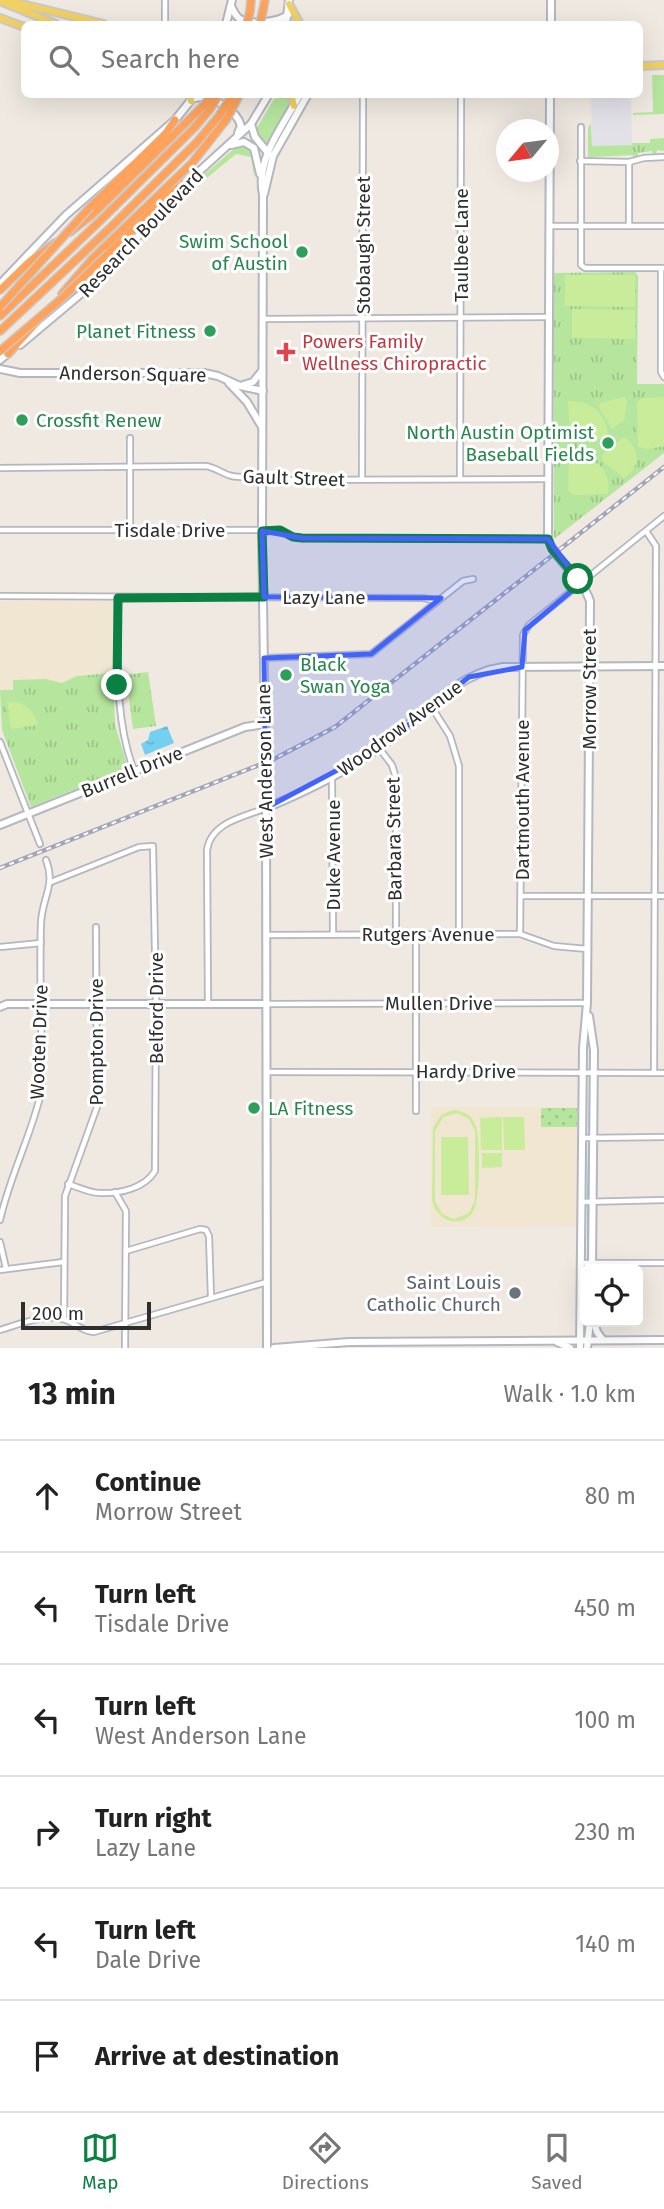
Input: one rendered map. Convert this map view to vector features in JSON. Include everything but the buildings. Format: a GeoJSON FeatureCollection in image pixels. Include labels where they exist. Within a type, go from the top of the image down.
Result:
{"type":"FeatureCollection","features":[{"type":"Feature","properties":{"kind":"highway"},"geometry":{"type":"LineString","coordinates":[[248,21],[251,0]]}},
{"type":"Feature","properties":{"kind":"highway"},"geometry":{"type":"LineString","coordinates":[[261,21],[265,0]]}},
{"type":"Feature","properties":{"kind":"highway"},"geometry":{"type":"LineString","coordinates":[[0,316],[195,127],[210,98]]}},
{"type":"Feature","properties":{"kind":"highway"},"geometry":{"type":"LineString","coordinates":[[0,290],[29,262],[94,213],[215,98]]}},
{"type":"Feature","properties":{"kind":"highway"},"geometry":{"type":"LineString","coordinates":[[0,331],[223,118],[231,98]]}},
{"type":"Feature","properties":{"kind":"highway"},"geometry":{"type":"LineString","coordinates":[[4,352],[93,258],[192,163],[237,98]]}},
{"type":"Feature","properties":{"kind":"highway"},"geometry":{"type":"LineString","coordinates":[[0,307],[90,207],[165,134],[175,120]]}},
{"type":"Feature","properties":{"kind":"highway"},"geometry":{"type":"LineString","coordinates":[[4,352],[171,193],[197,174]]}},
{"type":"Feature","properties":{"kind":"main road"},"geometry":{"type":"LineString","coordinates":[[2,0],[49,21]]}},
{"type":"Feature","properties":{"kind":"main road"},"geometry":{"type":"LineString","coordinates":[[2,0],[91,21]]}},
{"type":"Feature","properties":{"kind":"main road"},"geometry":{"type":"LineString","coordinates":[[551,0],[551,21]]}},
{"type":"Feature","properties":{"kind":"main road"},"geometry":{"type":"LineString","coordinates":[[287,21],[289,2]]}},
{"type":"Feature","properties":{"kind":"main road"},"geometry":{"type":"LineString","coordinates":[[289,2],[298,21]]}},
{"type":"Feature","properties":{"kind":"main road"},"geometry":{"type":"LineString","coordinates":[[232,3],[236,16],[244,21]]}},
{"type":"Feature","properties":{"kind":"main road"},"geometry":{"type":"LineString","coordinates":[[227,21],[232,3]]}},
{"type":"Feature","properties":{"kind":"main road"},"geometry":{"type":"LineString","coordinates":[[276,21],[288,15]]}},
{"type":"Feature","properties":{"kind":"main road"},"geometry":{"type":"LineString","coordinates":[[0,18],[21,27]]}},
{"type":"Feature","properties":{"kind":"main road"},"geometry":{"type":"LineString","coordinates":[[643,66],[664,65]]}},
{"type":"Feature","properties":{"kind":"main road"},"geometry":{"type":"LineString","coordinates":[[0,284],[66,215],[175,120],[192,98]]}},
{"type":"Feature","properties":{"kind":"main road"},"geometry":{"type":"LineString","coordinates":[[208,98],[235,115],[241,126],[233,141]]}},
{"type":"Feature","properties":{"kind":"main road","name":"Research Boulevard"},"geometry":{"type":"LineString","coordinates":[[0,360],[4,352],[101,277],[197,174],[251,124],[267,98]]}},
{"type":"Feature","properties":{"kind":"main road"},"geometry":{"type":"LineString","coordinates":[[292,98],[294,106]]}},
{"type":"Feature","properties":{"kind":"main road","name":"West Anderson Lane"},"geometry":{"type":"LineString","coordinates":[[267,1348],[267,934],[261,186],[268,152],[298,98]]}},
{"type":"Feature","properties":{"kind":"main road","name":"West Anderson Lane"},"geometry":{"type":"LineString","coordinates":[[263,195],[278,146],[306,98]]}},
{"type":"Feature","properties":{"kind":"main road"},"geometry":{"type":"LineString","coordinates":[[548,539],[550,98]]}},
{"type":"Feature","properties":{"kind":"main road"},"geometry":{"type":"LineString","coordinates":[[251,124],[255,137],[268,152],[271,163]]}},
{"type":"Feature","properties":{"kind":"main road"},"geometry":{"type":"LineString","coordinates":[[223,150],[244,142],[254,148],[261,186]]}},
{"type":"Feature","properties":{"kind":"main road","name":"Anderson Square"},"geometry":{"type":"LineString","coordinates":[[0,369],[20,373],[204,373],[263,391]]}},
{"type":"Feature","properties":{"kind":"main road"},"geometry":{"type":"LineString","coordinates":[[240,386],[253,382],[262,370]]}},
{"type":"Feature","properties":{"kind":"main road"},"geometry":{"type":"LineString","coordinates":[[225,380],[247,402],[263,429]]}},
{"type":"Feature","properties":{"kind":"main road","name":"Morrow Street"},"geometry":{"type":"LineString","coordinates":[[548,539],[552,549],[581,583],[590,601],[587,1003],[581,1264]]}},
{"type":"Feature","properties":{"kind":"main road","name":"Woodrow Avenue"},"geometry":{"type":"LineString","coordinates":[[266,808],[332,777],[379,748],[457,685],[475,674],[496,668],[664,666]]}},
{"type":"Feature","properties":{"kind":"main road","name":"Burrell Drive"},"geometry":{"type":"LineString","coordinates":[[0,825],[245,727],[265,724]]}},
{"type":"Feature","properties":{"kind":"main road","name":"Mullen Drive"},"geometry":{"type":"LineString","coordinates":[[0,1007],[8,1004],[96,1002],[267,1004]]}},
{"type":"Feature","properties":{"kind":"main road","name":"Morrow Street"},"geometry":{"type":"LineString","coordinates":[[587,1003],[594,1050],[592,1264]]}},
{"type":"Feature","properties":{"kind":"main road"},"geometry":{"type":"LineString","coordinates":[[584,1344],[590,1327]]}},
{"type":"Feature","properties":{"kind":"main road"},"geometry":{"type":"LineString","coordinates":[[594,1327],[603,1340]]}},
{"type":"Feature","properties":{"kind":"main road"},"geometry":{"type":"LineString","coordinates":[[552,1340],[570,1348]]}},
{"type":"Feature","properties":{"kind":"main road"},"geometry":{"type":"LineString","coordinates":[[274,1348],[349,1342],[552,1340],[584,1344],[603,1340],[664,1340]]}},
{"type":"Feature","properties":{"kind":"street"},"geometry":{"type":"LineString","coordinates":[[165,0],[165,21]]}},
{"type":"Feature","properties":{"kind":"street","name":"Stobaugh Street"},"geometry":{"type":"LineString","coordinates":[[362,480],[363,98]]}},
{"type":"Feature","properties":{"kind":"street","name":"Taulbee Lane"},"geometry":{"type":"LineString","coordinates":[[460,479],[461,98]]}},
{"type":"Feature","properties":{"kind":"street"},"geometry":{"type":"LineString","coordinates":[[580,127],[581,265],[584,268],[663,268],[661,372],[664,377]]}},
{"type":"Feature","properties":{"kind":"street"},"geometry":{"type":"LineString","coordinates":[[580,161],[629,162],[664,157]]}},
{"type":"Feature","properties":{"kind":"street"},"geometry":{"type":"LineString","coordinates":[[629,162],[629,226]]}},
{"type":"Feature","properties":{"kind":"street"},"geometry":{"type":"LineString","coordinates":[[550,226],[664,226]]}},
{"type":"Feature","properties":{"kind":"street"},"geometry":{"type":"LineString","coordinates":[[262,319],[549,317]]}},
{"type":"Feature","properties":{"kind":"street"},"geometry":{"type":"LineString","coordinates":[[130,438],[130,530]]}},
{"type":"Feature","properties":{"kind":"street","name":"Gault Street"},"geometry":{"type":"LineString","coordinates":[[0,468],[205,466],[216,467],[235,477],[262,476],[272,480],[548,479]]}},
{"type":"Feature","properties":{"kind":"street","name":"Dartmouth Avenue"},"geometry":{"type":"LineString","coordinates":[[520,934],[521,646],[525,630],[664,516]]}},
{"type":"Feature","properties":{"kind":"street","name":"Tisdale Drive"},"geometry":{"type":"LineString","coordinates":[[0,530],[280,530],[293,537],[302,538],[548,539]]}},
{"type":"Feature","properties":{"kind":"street"},"geometry":{"type":"LineString","coordinates":[[646,531],[656,546],[654,1073]]}},
{"type":"Feature","properties":{"kind":"street"},"geometry":{"type":"LineString","coordinates":[[264,658],[371,654],[463,581],[473,579]]}},
{"type":"Feature","properties":{"kind":"street","name":"Lazy Lane"},"geometry":{"type":"LineString","coordinates":[[0,596],[423,598],[437,601]]}},
{"type":"Feature","properties":{"kind":"street"},"geometry":{"type":"LineString","coordinates":[[118,598],[118,706],[134,771]]}},
{"type":"Feature","properties":{"kind":"street"},"geometry":{"type":"LineString","coordinates":[[431,706],[450,736],[458,766],[459,934]]}},
{"type":"Feature","properties":{"kind":"street"},"geometry":{"type":"LineString","coordinates":[[0,742],[40,844]]}},
{"type":"Feature","properties":{"kind":"street","name":"Barbara Street"},"geometry":{"type":"LineString","coordinates":[[379,748],[396,778],[396,934]]}},
{"type":"Feature","properties":{"kind":"street","name":"Duke Avenue"},"geometry":{"type":"LineString","coordinates":[[332,777],[333,934]]}},
{"type":"Feature","properties":{"kind":"street"},"geometry":{"type":"LineString","coordinates":[[208,1003],[209,840],[222,825],[266,808]]}},
{"type":"Feature","properties":{"kind":"street","name":"Belford Drive"},"geometry":{"type":"LineString","coordinates":[[51,882],[139,847],[153,846],[155,1171],[142,1185],[115,1192]]}},
{"type":"Feature","properties":{"kind":"street","name":"Wooten Drive"},"geometry":{"type":"LineString","coordinates":[[0,1220],[36,1115],[42,1089],[41,919],[51,882],[46,860]]}},
{"type":"Feature","properties":{"kind":"street"},"geometry":{"type":"LineString","coordinates":[[522,895],[664,896]]}},
{"type":"Feature","properties":{"kind":"street","name":"Pompton Drive"},"geometry":{"type":"LineString","coordinates":[[64,1319],[65,1196],[97,1107],[96,927]]}},
{"type":"Feature","properties":{"kind":"street","name":"Rutgers Avenue"},"geometry":{"type":"LineString","coordinates":[[267,934],[520,934],[554,946],[587,949]]}},
{"type":"Feature","properties":{"kind":"street"},"geometry":{"type":"LineString","coordinates":[[416,934],[416,1111]]}},
{"type":"Feature","properties":{"kind":"street"},"geometry":{"type":"LineString","coordinates":[[0,947],[41,943]]}},
{"type":"Feature","properties":{"kind":"street","name":"Mullen Drive"},"geometry":{"type":"LineString","coordinates":[[267,1004],[587,1003]]}},
{"type":"Feature","properties":{"kind":"street","name":"Hardy Drive"},"geometry":{"type":"LineString","coordinates":[[267,1072],[664,1073]]}},
{"type":"Feature","properties":{"kind":"street"},"geometry":{"type":"LineString","coordinates":[[583,1138],[664,1137]]}},
{"type":"Feature","properties":{"kind":"street"},"geometry":{"type":"LineString","coordinates":[[68,1184],[99,1194],[115,1192],[126,1211],[125,1348]]}},
{"type":"Feature","properties":{"kind":"street"},"geometry":{"type":"LineString","coordinates":[[582,1202],[664,1200]]}},
{"type":"Feature","properties":{"kind":"street"},"geometry":{"type":"LineString","coordinates":[[126,1251],[200,1229],[206,1230],[209,1236],[211,1297]]}},
{"type":"Feature","properties":{"kind":"street"},"geometry":{"type":"LineString","coordinates":[[0,1242],[3,1269],[63,1262]]}},
{"type":"Feature","properties":{"kind":"street"},"geometry":{"type":"LineString","coordinates":[[640,1264],[664,1263]]}},
{"type":"Feature","properties":{"kind":"street"},"geometry":{"type":"LineString","coordinates":[[0,1330],[38,1320],[64,1319],[90,1332],[268,1282]]}},
{"type":"Feature","properties":{"kind":"highlighted area"},"geometry":{"type":"Polygon","coordinates":[[[262,531],[302,538],[548,539],[581,583],[525,630],[522,667],[469,677],[379,748],[266,808],[264,658],[371,654],[441,598],[264,597],[262,531]]]}},
{"type":"Feature","properties":{"kind":"shaded area"},"geometry":{"type":"Polygon","coordinates":[[[591,98],[631,98],[632,145],[592,146],[591,98]]]}},
{"type":"Feature","properties":{"kind":"shaded area"},"geometry":{"type":"Polygon","coordinates":[[[0,601],[112,601],[113,673],[77,676],[62,683],[46,679],[13,680],[13,690],[0,690],[0,601]]]}},
{"type":"Feature","properties":{"kind":"shaded area"},"geometry":{"type":"Polygon","coordinates":[[[431,1107],[578,1107],[577,1226],[431,1227],[431,1107]]]}},
{"type":"Feature","properties":{"kind":"green space"},"geometry":{"type":"Polygon","coordinates":[[[652,75],[664,75],[664,114],[633,115],[653,112],[652,75]]]}},
{"type":"Feature","properties":{"kind":"green space"},"geometry":{"type":"Polygon","coordinates":[[[288,98],[291,104],[266,146],[255,131],[274,99],[288,98]]]}},
{"type":"Feature","properties":{"kind":"green space"},"geometry":{"type":"Polygon","coordinates":[[[591,123],[592,146],[634,145],[634,155],[588,157],[588,128],[591,123]]]}},
{"type":"Feature","properties":{"kind":"green space"},"geometry":{"type":"Polygon","coordinates":[[[664,138],[664,151],[657,150],[656,154],[652,151],[638,153],[638,156],[633,158],[632,143],[650,143],[650,139],[664,138]]]}},
{"type":"Feature","properties":{"kind":"green space"},"geometry":{"type":"Polygon","coordinates":[[[242,145],[253,154],[255,181],[251,157],[236,154],[197,186],[192,185],[236,147],[242,145]]]}},
{"type":"Feature","properties":{"kind":"green space"},"geometry":{"type":"Polygon","coordinates":[[[635,272],[638,276],[637,384],[664,384],[664,453],[554,539],[554,273],[635,272]]]}},
{"type":"Feature","properties":{"kind":"green space"},"geometry":{"type":"Polygon","coordinates":[[[565,275],[635,275],[635,307],[565,306],[565,275]]]}},
{"type":"Feature","properties":{"kind":"green space"},"geometry":{"type":"Polygon","coordinates":[[[572,309],[635,310],[635,339],[572,338],[572,309]]]}},
{"type":"Feature","properties":{"kind":"green space"},"geometry":{"type":"Polygon","coordinates":[[[625,397],[627,401],[624,420],[612,429],[599,407],[600,403],[625,397]]]}},
{"type":"Feature","properties":{"kind":"green space"},"geometry":{"type":"Polygon","coordinates":[[[664,397],[664,446],[648,449],[638,447],[637,402],[642,398],[664,397]]]}},
{"type":"Feature","properties":{"kind":"green space"},"geometry":{"type":"Polygon","coordinates":[[[568,401],[584,403],[596,410],[605,421],[608,437],[583,440],[570,435],[568,401]]]}},
{"type":"Feature","properties":{"kind":"green space"},"geometry":{"type":"Polygon","coordinates":[[[622,438],[632,444],[637,459],[633,469],[624,478],[602,461],[602,455],[622,438]]]}},
{"type":"Feature","properties":{"kind":"green space"},"geometry":{"type":"Polygon","coordinates":[[[569,454],[586,457],[604,470],[608,494],[573,495],[568,490],[569,454]]]}},
{"type":"Feature","properties":{"kind":"green space"},"geometry":{"type":"Polygon","coordinates":[[[148,672],[156,726],[133,729],[126,675],[148,672]]]}},
{"type":"Feature","properties":{"kind":"green space"},"geometry":{"type":"Polygon","coordinates":[[[113,673],[115,725],[128,768],[31,807],[2,730],[0,690],[13,690],[13,680],[46,679],[62,683],[77,676],[113,673]]]}},
{"type":"Feature","properties":{"kind":"green space"},"geometry":{"type":"Polygon","coordinates":[[[7,702],[27,707],[38,725],[11,729],[7,702]]]}},
{"type":"Feature","properties":{"kind":"green space"},"geometry":{"type":"Polygon","coordinates":[[[541,1108],[577,1108],[577,1127],[541,1127],[541,1108]]]}},
{"type":"Feature","properties":{"kind":"green space"},"geometry":{"type":"Polygon","coordinates":[[[453,1110],[463,1112],[469,1115],[477,1130],[478,1193],[474,1210],[463,1220],[449,1220],[443,1217],[437,1212],[432,1198],[433,1128],[441,1115],[453,1110]],[[457,1113],[443,1117],[435,1131],[435,1201],[442,1214],[454,1219],[469,1213],[475,1200],[475,1131],[469,1119],[457,1113]]]}},
{"type":"Feature","properties":{"kind":"green space"},"geometry":{"type":"Polygon","coordinates":[[[502,1117],[502,1150],[481,1150],[480,1118],[502,1117]]]}},
{"type":"Feature","properties":{"kind":"green space"},"geometry":{"type":"Polygon","coordinates":[[[503,1117],[524,1117],[525,1150],[504,1150],[503,1117]]]}},
{"type":"Feature","properties":{"kind":"green space"},"geometry":{"type":"Polygon","coordinates":[[[441,1137],[468,1137],[469,1195],[441,1195],[441,1137]]]}},
{"type":"Feature","properties":{"kind":"green space"},"geometry":{"type":"Polygon","coordinates":[[[482,1153],[502,1153],[502,1167],[482,1168],[482,1153]]]}},
{"type":"Feature","properties":{"kind":"water"},"geometry":{"type":"Polygon","coordinates":[[[167,726],[174,743],[145,755],[141,744],[148,740],[150,732],[167,726]]]}},
{"type":"Feature","properties":{"kind":"waterway"},"geometry":{"type":"LineString","coordinates":[[589,1134],[590,1084]]}},
{"type":"Feature","properties":{"kind":"waterway"},"geometry":{"type":"LineString","coordinates":[[588,1197],[589,1143]]}},
{"type":"Feature","properties":{"kind":"waterway"},"geometry":{"type":"LineString","coordinates":[[588,1206],[588,1258]]}},
{"type":"Feature","properties":{"kind":"railway"},"geometry":{"type":"LineString","coordinates":[[0,868],[274,759],[335,727],[664,467]]}},
{"type":"Feature","properties":{"kind":"place","name":"Swim School of Austin"},"geometry":{"type":"Point","coordinates":[302,252]}},
{"type":"Feature","properties":{"kind":"place","name":"Planet Fitness"},"geometry":{"type":"Point","coordinates":[210,331]}},
{"type":"Feature","properties":{"kind":"place","name":"Powers Family Wellness Chiropractic"},"geometry":{"type":"Point","coordinates":[286,352]}},
{"type":"Feature","properties":{"kind":"place","name":"Crossfit Renew"},"geometry":{"type":"Point","coordinates":[22,420]}},
{"type":"Feature","properties":{"kind":"place","name":"North Austin Optimist Baseball Fields"},"geometry":{"type":"Point","coordinates":[608,443]}},
{"type":"Feature","properties":{"kind":"place","name":"Black Swan Yoga"},"geometry":{"type":"Point","coordinates":[286,675]}},
{"type":"Feature","properties":{"kind":"place","name":"LA Fitness"},"geometry":{"type":"Point","coordinates":[254,1108]}},
{"type":"Feature","properties":{"kind":"place","name":"Saint Louis Catholic Church"},"geometry":{"type":"Point","coordinates":[515,1293]}},
{"type":"Feature","properties":{"kind":"route"},"geometry":{"type":"LineString","coordinates":[[117,685],[118,598],[264,597],[262,531],[280,530],[293,537],[302,538],[548,539],[552,549],[578,579]]}}]}
